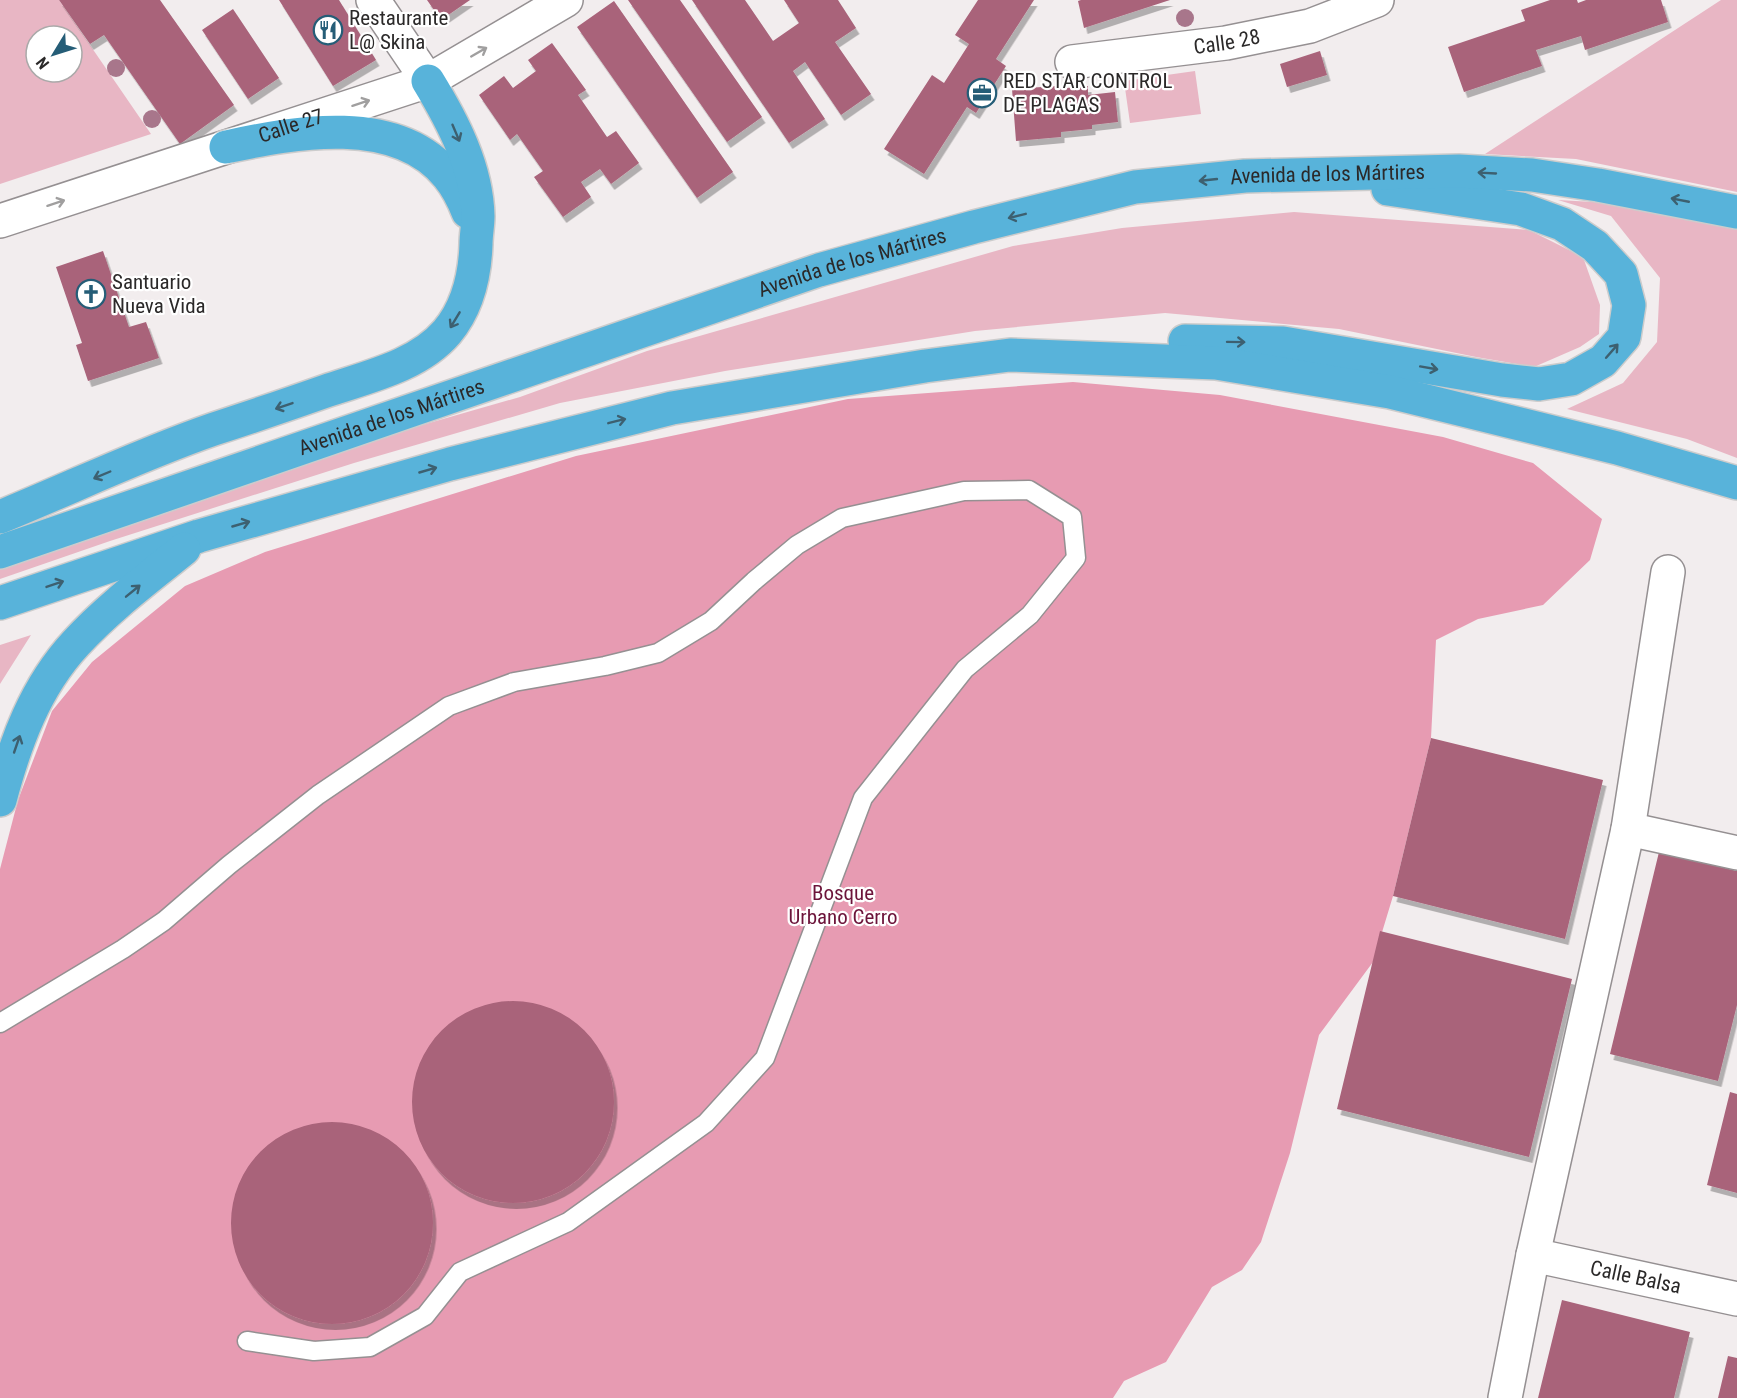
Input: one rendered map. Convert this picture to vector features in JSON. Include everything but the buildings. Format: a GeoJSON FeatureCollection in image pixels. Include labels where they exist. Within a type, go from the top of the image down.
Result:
{"type":"FeatureCollection","features":[{"type":"Feature","properties":{"kind":"highway"},"geometry":{"type":"LineString","coordinates":[[0,518],[190,438],[392,368],[432,346],[446,333],[455,321],[472,284],[476,268],[478,216],[471,172],[448,114],[428,81]]}},
{"type":"Feature","properties":{"kind":"highway"},"geometry":{"type":"LineString","coordinates":[[226,147],[273,137],[332,132],[373,135],[407,145],[422,152],[448,176],[459,191],[469,214],[476,242]]}},
{"type":"Feature","properties":{"kind":"highway","name":"Avenida de los Mártires"},"geometry":{"type":"LineString","coordinates":[[0,552],[819,270],[974,227],[1135,187],[1245,176],[1459,171],[1532,175],[1620,189],[1737,212]]}},
{"type":"Feature","properties":{"kind":"highway"},"geometry":{"type":"LineString","coordinates":[[0,603],[199,536],[450,464],[672,408],[925,366],[1010,355],[1070,344],[1141,340],[1283,343],[1502,380],[1539,384],[1571,380],[1603,361],[1624,337],[1629,304],[1620,274],[1595,246],[1562,224],[1521,209],[1412,191],[1245,176]]}},
{"type":"Feature","properties":{"kind":"highway"},"geometry":{"type":"LineString","coordinates":[[1010,355],[1216,363],[1390,392],[1617,448],[1737,483]]}},
{"type":"Feature","properties":{"kind":"highway"},"geometry":{"type":"LineString","coordinates":[[1617,448],[1737,500]]}},
{"type":"Feature","properties":{"kind":"highway"},"geometry":{"type":"LineString","coordinates":[[0,800],[18,739],[28,715],[56,668],[74,644],[96,622],[199,536]]}},
{"type":"Feature","properties":{"kind":"street"},"geometry":{"type":"LineString","coordinates":[[373,0],[428,81]]}},
{"type":"Feature","properties":{"kind":"street","name":"Calle 27"},"geometry":{"type":"LineString","coordinates":[[0,221],[428,81],[566,0]]}},
{"type":"Feature","properties":{"kind":"street","name":"Calle 28"},"geometry":{"type":"LineString","coordinates":[[1071,62],[1226,43],[1310,26],[1377,0]]}},
{"type":"Feature","properties":{"kind":"street"},"geometry":{"type":"LineString","coordinates":[[1505,1398],[1533,1255],[1628,828],[1668,572]]}},
{"type":"Feature","properties":{"kind":"street"},"geometry":{"type":"LineString","coordinates":[[1628,828],[1737,853]]}},
{"type":"Feature","properties":{"kind":"street","name":"Calle Balsa"},"geometry":{"type":"LineString","coordinates":[[1533,1255],[1737,1299]]}},
{"type":"Feature","properties":{"kind":"lane"},"geometry":{"type":"LineString","coordinates":[[0,1023],[123,949],[164,921],[229,865],[318,795],[449,706],[514,682],[605,666],[658,652],[711,621],[797,545],[842,518],[964,491],[1029,490],[1072,518],[1076,558],[1030,615],[965,669],[862,798],[765,1058],[706,1123],[568,1222],[459,1272],[425,1316],[370,1347],[314,1351],[247,1341]]}},
{"type":"Feature","properties":{"kind":"shaded area"},"geometry":{"type":"Polygon","coordinates":[[[0,0],[59,0],[75,24],[24,24],[24,84],[84,84],[84,36],[151,134],[0,184],[0,0]]]}},
{"type":"Feature","properties":{"kind":"shaded area"},"geometry":{"type":"Polygon","coordinates":[[[1721,0],[1737,0],[1737,192],[1576,159],[1485,154],[1721,0]]]}},
{"type":"Feature","properties":{"kind":"shaded area"},"geometry":{"type":"Polygon","coordinates":[[[1195,71],[1201,114],[1130,123],[1124,81],[1195,71]]]}},
{"type":"Feature","properties":{"kind":"shaded area"},"geometry":{"type":"Polygon","coordinates":[[[1558,200],[1611,203],[1737,229],[1737,458],[1687,439],[1567,409],[1623,383],[1657,342],[1660,278],[1611,216],[1558,200]]]}},
{"type":"Feature","properties":{"kind":"shaded area"},"geometry":{"type":"Polygon","coordinates":[[[1294,212],[1529,230],[1583,257],[1600,305],[1599,334],[1580,347],[1534,367],[1339,329],[1165,313],[975,331],[725,371],[560,403],[354,463],[110,541],[0,579],[0,566],[356,444],[520,397],[647,351],[1013,246],[1122,228],[1294,212]]]}},
{"type":"Feature","properties":{"kind":"shaded area"},"geometry":{"type":"Polygon","coordinates":[[[31,635],[0,684],[0,645],[31,635]]]}},
{"type":"Feature","properties":{"kind":"green space","name":"Bosque Urbano Cerro"},"geometry":{"type":"Polygon","coordinates":[[[1073,382],[1220,395],[1443,437],[1533,463],[1602,519],[1590,560],[1543,605],[1478,619],[1436,640],[1431,738],[1393,896],[1373,962],[1319,1035],[1290,1153],[1261,1242],[1242,1270],[1212,1287],[1166,1362],[1124,1381],[1113,1398],[0,1398],[0,869],[18,800],[52,711],[92,662],[185,586],[265,552],[576,456],[848,399],[1073,382]]]}},
{"type":"Feature","properties":{"kind":"place","name":"Restaurante L@ Skina"},"geometry":{"type":"Point","coordinates":[328,30]}},
{"type":"Feature","properties":{"kind":"place","name":"RED STAR CONTROL DE PLAGAS"},"geometry":{"type":"Point","coordinates":[982,93]}},
{"type":"Feature","properties":{"kind":"place","name":"Santuario Nueva Vida"},"geometry":{"type":"Point","coordinates":[91,294]}}]}
